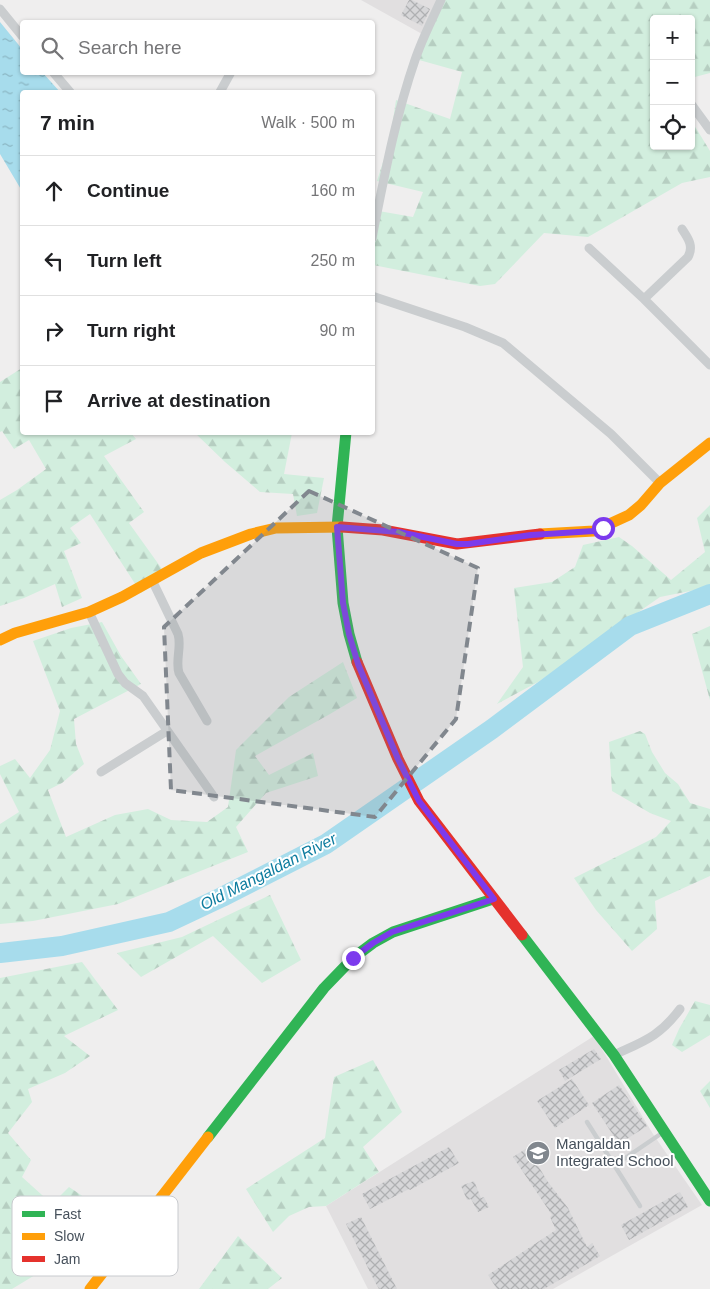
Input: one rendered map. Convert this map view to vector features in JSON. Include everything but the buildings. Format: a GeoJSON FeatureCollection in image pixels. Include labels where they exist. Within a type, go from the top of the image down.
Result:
{"type":"FeatureCollection","features":[{"type":"Feature","properties":{"kind":"street"},"geometry":{"type":"LineString","coordinates":[[375,222],[386,164],[409,78],[441,0]]}},
{"type":"Feature","properties":{"kind":"street"},"geometry":{"type":"LineString","coordinates":[[0,9],[20,34]]}},
{"type":"Feature","properties":{"kind":"street"},"geometry":{"type":"LineString","coordinates":[[56,75],[68,90]]}},
{"type":"Feature","properties":{"kind":"street"},"geometry":{"type":"LineString","coordinates":[[221,90],[229,75]]}},
{"type":"Feature","properties":{"kind":"street"},"geometry":{"type":"LineString","coordinates":[[692,105],[710,130]]}},
{"type":"Feature","properties":{"kind":"street"},"geometry":{"type":"LineString","coordinates":[[644,299],[691,252],[689,241],[682,229]]}},
{"type":"Feature","properties":{"kind":"street"},"geometry":{"type":"LineString","coordinates":[[589,248],[644,299],[710,365]]}},
{"type":"Feature","properties":{"kind":"street"},"geometry":{"type":"LineString","coordinates":[[375,297],[465,327],[503,344],[610,434],[660,483]]}},
{"type":"Feature","properties":{"kind":"street"},"geometry":{"type":"LineString","coordinates":[[346,435],[337,527],[343,603],[349,634],[358,664],[398,759],[419,801],[614,1055],[710,1201]]}},
{"type":"Feature","properties":{"kind":"street"},"geometry":{"type":"LineString","coordinates":[[0,640],[15,633],[89,612],[122,597],[201,553],[251,534],[276,528],[337,527],[399,532],[457,544],[531,535],[594,531],[629,514],[641,505],[660,483],[710,442]]}},
{"type":"Feature","properties":{"kind":"street"},"geometry":{"type":"LineString","coordinates":[[152,580],[180,640],[177,667],[179,673],[207,721]]}},
{"type":"Feature","properties":{"kind":"street"},"geometry":{"type":"LineString","coordinates":[[89,612],[118,674],[125,683],[143,696],[214,797]]}},
{"type":"Feature","properties":{"kind":"street"},"geometry":{"type":"LineString","coordinates":[[101,772],[167,731]]}},
{"type":"Feature","properties":{"kind":"street"},"geometry":{"type":"LineString","coordinates":[[162,1196],[324,988],[353,958],[392,932],[494,899]]}},
{"type":"Feature","properties":{"kind":"street"},"geometry":{"type":"LineString","coordinates":[[614,1055],[660,1032],[670,1023],[680,1009]]}},
{"type":"Feature","properties":{"kind":"street"},"geometry":{"type":"LineString","coordinates":[[90,1289],[100,1276]]}},
{"type":"Feature","properties":{"kind":"lane"},"geometry":{"type":"LineString","coordinates":[[587,1122],[640,1206]]}},
{"type":"Feature","properties":{"kind":"lane"},"geometry":{"type":"LineString","coordinates":[[615,1165],[663,1132]]}},
{"type":"Feature","properties":{"kind":"highlighted area"},"geometry":{"type":"Polygon","coordinates":[[[309,491],[478,568],[456,719],[375,817],[171,790],[164,627],[309,491]]]}},
{"type":"Feature","properties":{"kind":"shaded area"},"geometry":{"type":"Polygon","coordinates":[[[361,0],[437,0],[422,34],[361,0]]]}},
{"type":"Feature","properties":{"kind":"shaded area","name":"Mangaldan Integrated School"},"geometry":{"type":"Polygon","coordinates":[[[594,1036],[653,1134],[702,1205],[553,1289],[368,1289],[326,1206],[594,1036]]]}},
{"type":"Feature","properties":{"kind":"green space"},"geometry":{"type":"Polygon","coordinates":[[[437,0],[710,0],[710,73],[695,77],[695,15],[650,15],[650,150],[695,150],[695,127],[710,151],[710,177],[682,183],[588,237],[544,233],[495,284],[480,286],[375,265],[375,210],[413,217],[423,192],[377,181],[390,140],[396,100],[450,119],[462,72],[412,58],[437,0]]]}},
{"type":"Feature","properties":{"kind":"green space"},"geometry":{"type":"Polygon","coordinates":[[[20,369],[20,435],[133,435],[136,439],[104,456],[144,512],[129,523],[167,576],[141,593],[90,514],[70,528],[81,543],[64,551],[82,598],[62,607],[55,584],[0,606],[0,500],[46,469],[29,440],[14,449],[2,431],[0,432],[0,382],[20,369]]]}},
{"type":"Feature","properties":{"kind":"green space"},"geometry":{"type":"Polygon","coordinates":[[[197,435],[292,435],[284,474],[324,478],[317,513],[297,516],[293,494],[260,492],[197,435]]]}},
{"type":"Feature","properties":{"kind":"green space"},"geometry":{"type":"Polygon","coordinates":[[[710,505],[710,587],[660,597],[538,682],[497,704],[523,667],[514,588],[552,582],[575,567],[583,545],[619,537],[671,580],[705,552],[697,518],[710,505]]]}},
{"type":"Feature","properties":{"kind":"green space"},"geometry":{"type":"Polygon","coordinates":[[[102,622],[121,656],[141,684],[74,719],[76,744],[84,764],[62,783],[48,790],[66,837],[115,815],[148,809],[171,820],[207,822],[228,807],[236,750],[289,697],[343,662],[357,698],[255,756],[269,775],[313,753],[318,776],[266,793],[236,827],[248,852],[118,904],[33,921],[0,924],[0,824],[19,812],[0,774],[0,766],[15,759],[30,778],[50,750],[60,711],[33,641],[71,628],[102,622]]]}},
{"type":"Feature","properties":{"kind":"green space"},"geometry":{"type":"Polygon","coordinates":[[[710,626],[710,700],[692,634],[710,626]]]}},
{"type":"Feature","properties":{"kind":"green space"},"geometry":{"type":"Polygon","coordinates":[[[640,731],[645,734],[652,752],[665,773],[678,784],[690,803],[710,809],[710,876],[655,901],[657,929],[632,951],[596,910],[574,878],[656,837],[671,821],[650,813],[612,791],[609,742],[640,731]]]}},
{"type":"Feature","properties":{"kind":"green space"},"geometry":{"type":"Polygon","coordinates":[[[270,895],[301,960],[262,983],[213,936],[141,977],[117,953],[182,937],[270,895]]]}},
{"type":"Feature","properties":{"kind":"green space"},"geometry":{"type":"Polygon","coordinates":[[[82,962],[118,1010],[64,1036],[90,1056],[65,1073],[28,1089],[32,1102],[8,1133],[31,1160],[22,1177],[43,1196],[12,1196],[12,1276],[33,1276],[12,1289],[0,1289],[0,978],[82,962]]]}},
{"type":"Feature","properties":{"kind":"green space"},"geometry":{"type":"Polygon","coordinates":[[[695,1001],[710,1005],[710,1035],[682,1052],[672,1045],[695,1001]]]}},
{"type":"Feature","properties":{"kind":"green space"},"geometry":{"type":"Polygon","coordinates":[[[373,1060],[402,1112],[363,1147],[379,1172],[326,1206],[309,1207],[289,1216],[273,1232],[246,1189],[325,1138],[334,1077],[373,1060]]]}},
{"type":"Feature","properties":{"kind":"green space"},"geometry":{"type":"Polygon","coordinates":[[[710,1081],[710,1108],[700,1091],[710,1081]]]}},
{"type":"Feature","properties":{"kind":"green space"},"geometry":{"type":"Polygon","coordinates":[[[69,1187],[82,1196],[60,1196],[69,1187]]]}},
{"type":"Feature","properties":{"kind":"green space"},"geometry":{"type":"Polygon","coordinates":[[[238,1236],[282,1278],[268,1289],[199,1289],[238,1236]]]}},
{"type":"Feature","properties":{"kind":"water"},"geometry":{"type":"Polygon","coordinates":[[[0,22],[20,47],[20,75],[45,75],[58,90],[20,90],[20,188],[0,154],[0,22]]]}},
{"type":"Feature","properties":{"kind":"waterway","name":"Old Mangaldan River"},"geometry":{"type":"LineString","coordinates":[[0,953],[62,946],[169,922],[222,897],[326,844],[492,729],[630,626],[710,594]]}},
{"type":"Feature","properties":{"kind":"traffic: fast"},"geometry":{"type":"LineString","coordinates":[[346,435],[337,527],[343,603],[357,662]]}},
{"type":"Feature","properties":{"kind":"traffic: fast"},"geometry":{"type":"LineString","coordinates":[[208,1137],[324,988],[353,958],[373,943],[393,932],[493,899]]}},
{"type":"Feature","properties":{"kind":"traffic: fast"},"geometry":{"type":"LineString","coordinates":[[522,935],[614,1055],[710,1201]]}},
{"type":"Feature","properties":{"kind":"traffic: slow"},"geometry":{"type":"LineString","coordinates":[[540,534],[594,531],[629,515],[641,505],[660,483],[710,443]]}},
{"type":"Feature","properties":{"kind":"traffic: slow"},"geometry":{"type":"LineString","coordinates":[[0,640],[15,633],[89,612],[122,597],[201,553],[251,534],[276,528],[342,527]]}},
{"type":"Feature","properties":{"kind":"traffic: slow"},"geometry":{"type":"LineString","coordinates":[[162,1196],[208,1137]]}},
{"type":"Feature","properties":{"kind":"traffic: slow"},"geometry":{"type":"LineString","coordinates":[[90,1289],[100,1276]]}},
{"type":"Feature","properties":{"kind":"traffic: jam"},"geometry":{"type":"LineString","coordinates":[[342,527],[383,530],[457,544],[540,534]]}},
{"type":"Feature","properties":{"kind":"traffic: jam"},"geometry":{"type":"LineString","coordinates":[[357,662],[398,759],[419,801],[522,935]]}},
{"type":"Feature","properties":{"kind":"place","name":"Mangaldan Integrated School"},"geometry":{"type":"Point","coordinates":[538,1153]}},
{"type":"Feature","properties":{"kind":"route"},"geometry":{"type":"LineString","coordinates":[[353,958],[392,932],[494,899],[419,801],[398,759],[358,664],[349,634],[343,603],[337,527],[399,532],[457,544],[531,535],[594,531],[603,528]]}}]}
